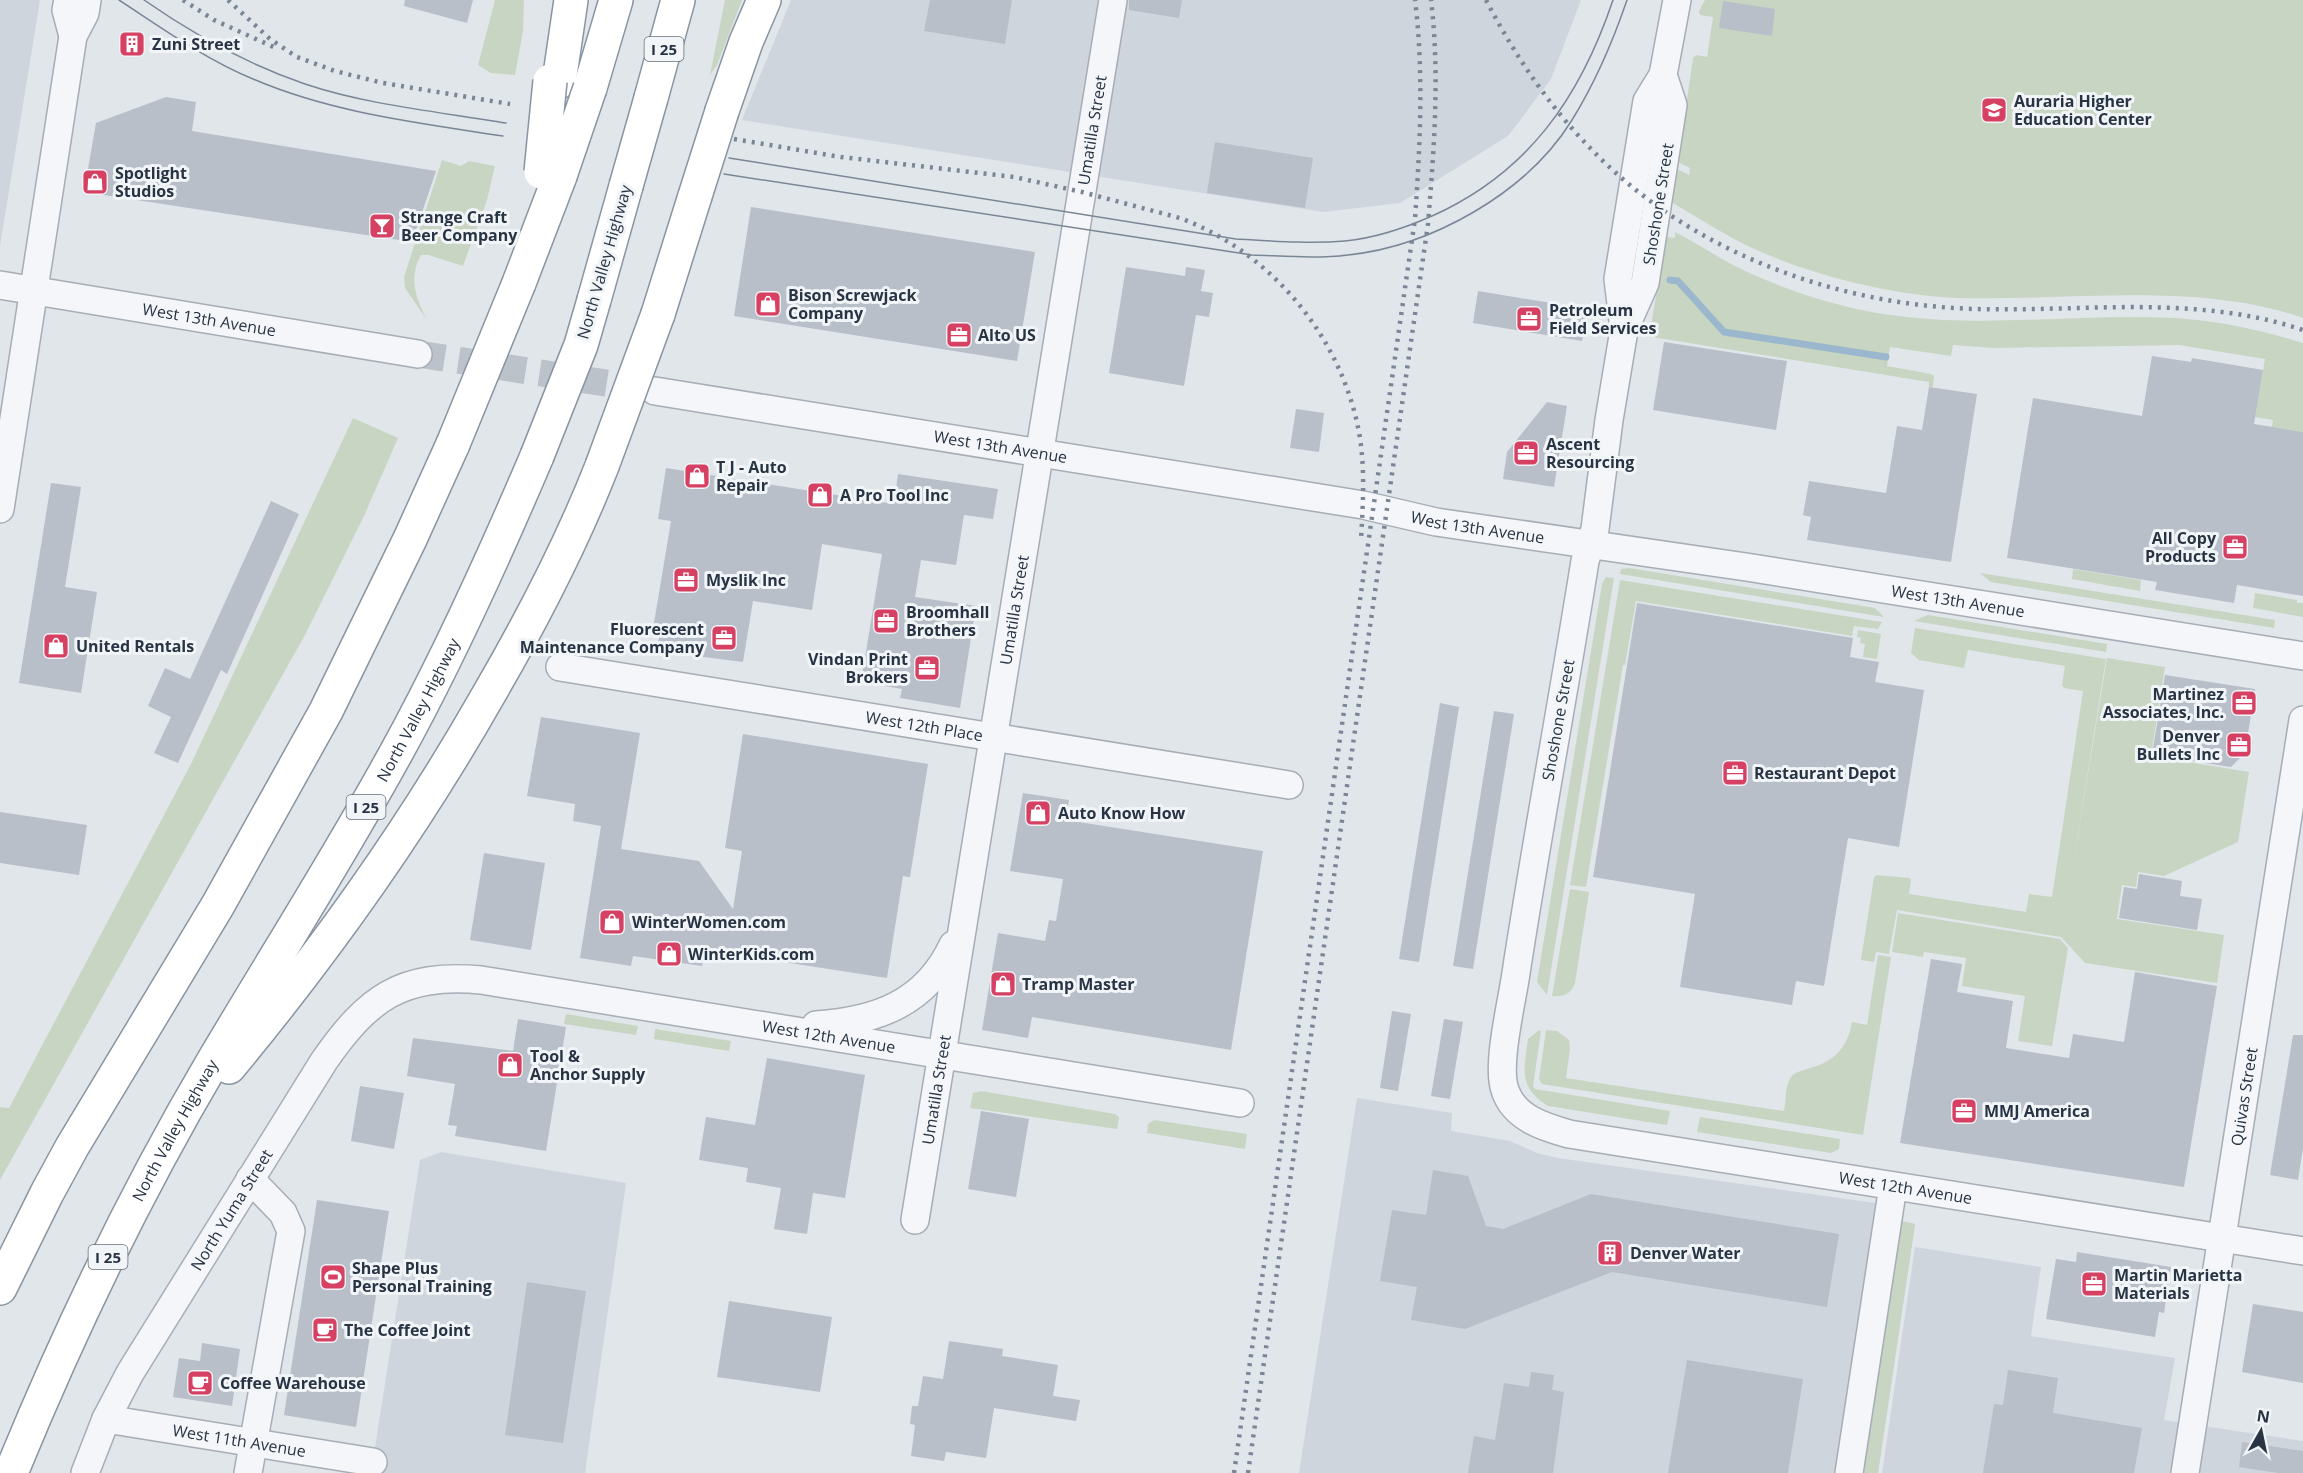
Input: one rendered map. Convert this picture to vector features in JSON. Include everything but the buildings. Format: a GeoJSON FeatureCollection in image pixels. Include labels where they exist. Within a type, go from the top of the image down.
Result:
{"type":"FeatureCollection","features":[{"type":"Feature","properties":{"kind":"highway"},"geometry":{"type":"LineString","coordinates":[[556,0],[566,84]]}},
{"type":"Feature","properties":{"kind":"highway"},"geometry":{"type":"LineString","coordinates":[[0,1288],[72,1147],[218,905],[326,711],[405,550],[453,444],[519,283],[551,174],[566,84],[571,0]]}},
{"type":"Feature","properties":{"kind":"highway"},"geometry":{"type":"LineString","coordinates":[[566,84],[616,0]]}},
{"type":"Feature","properties":{"kind":"highway","name":"North Valley Highway"},"geometry":{"type":"LineString","coordinates":[[12,1473],[75,1324],[167,1143],[213,1060],[293,932],[397,751],[479,588],[537,456],[581,345],[678,0]]}},
{"type":"Feature","properties":{"kind":"highway"},"geometry":{"type":"LineString","coordinates":[[167,1143],[289,995],[387,858],[435,783],[530,624],[576,529],[602,466],[657,314],[722,111],[746,42],[764,0]]}},
{"type":"Feature","properties":{"kind":"street"},"geometry":{"type":"LineString","coordinates":[[68,0],[66,10],[73,36]]}},
{"type":"Feature","properties":{"kind":"street"},"geometry":{"type":"LineString","coordinates":[[0,509],[73,36],[85,13],[87,0]]}},
{"type":"Feature","properties":{"kind":"street","name":"Umatilla Street"},"geometry":{"type":"LineString","coordinates":[[915,1220],[1113,0]]}},
{"type":"Feature","properties":{"kind":"street","name":"Shoshone Street"},"geometry":{"type":"LineString","coordinates":[[1515,1108],[1504,1089],[1502,1065],[1584,567],[1595,529],[1609,420],[1624,330],[1645,283],[1673,105],[1663,75],[1677,0]]}},
{"type":"Feature","properties":{"kind":"street","name":"West 13th Avenue"},"geometry":{"type":"LineString","coordinates":[[0,285],[418,354]]}},
{"type":"Feature","properties":{"kind":"street","name":"West 13th Avenue"},"geometry":{"type":"LineString","coordinates":[[655,391],[1363,505],[1447,524],[1746,567],[2303,656]]}},
{"type":"Feature","properties":{"kind":"street","name":"West 12th Place"},"geometry":{"type":"LineString","coordinates":[[560,668],[1289,785]]}},
{"type":"Feature","properties":{"kind":"street","name":"Quivas Street"},"geometry":{"type":"LineString","coordinates":[[2185,1473],[2303,720]]}},
{"type":"Feature","properties":{"kind":"street"},"geometry":{"type":"LineString","coordinates":[[776,1028],[858,1020],[884,1012],[908,1000],[935,975],[946,959],[964,919]]}},
{"type":"Feature","properties":{"kind":"street","name":"West 12th Avenue"},"geometry":{"type":"LineString","coordinates":[[418,982],[450,978],[481,980],[1240,1103]]}},
{"type":"Feature","properties":{"kind":"street","name":"North Yuma Street"},"geometry":{"type":"LineString","coordinates":[[86,1473],[106,1419],[154,1332],[324,1061],[347,1029],[364,1011],[383,997],[418,982]]}},
{"type":"Feature","properties":{"kind":"street","name":"West 12th Avenue"},"geometry":{"type":"LineString","coordinates":[[1515,1108],[1535,1122],[1569,1134],[2303,1251]]}},
{"type":"Feature","properties":{"kind":"street"},"geometry":{"type":"LineString","coordinates":[[248,1473],[291,1231],[283,1213],[250,1179]]}},
{"type":"Feature","properties":{"kind":"street"},"geometry":{"type":"LineString","coordinates":[[1849,1473],[1893,1186]]}},
{"type":"Feature","properties":{"kind":"street","name":"West 11th Avenue"},"geometry":{"type":"LineString","coordinates":[[106,1419],[373,1462]]}},
{"type":"Feature","properties":{"kind":"shaded area"},"geometry":{"type":"Polygon","coordinates":[[[0,0],[40,0],[0,246],[0,0]]]}},
{"type":"Feature","properties":{"kind":"shaded area"},"geometry":{"type":"Polygon","coordinates":[[[791,0],[1581,0],[1551,79],[1508,136],[1400,203],[1323,212],[742,120],[791,0]]]}},
{"type":"Feature","properties":{"kind":"shaded area","name":"Denver Water"},"geometry":{"type":"Polygon","coordinates":[[[1357,1098],[1452,1113],[1451,1131],[1510,1141],[1537,1153],[1558,1158],[1903,1207],[1901,1221],[1915,1224],[1878,1473],[1299,1473],[1357,1098]]]}},
{"type":"Feature","properties":{"kind":"shaded area"},"geometry":{"type":"Polygon","coordinates":[[[441,1152],[626,1183],[585,1473],[371,1473],[420,1160],[441,1152]]]}},
{"type":"Feature","properties":{"kind":"shaded area"},"geometry":{"type":"Polygon","coordinates":[[[1915,1247],[2041,1267],[2031,1336],[2175,1358],[2164,1420],[2303,1441],[2303,1473],[1882,1473],[1915,1247]]]}},
{"type":"Feature","properties":{"kind":"green space"},"geometry":{"type":"Polygon","coordinates":[[[495,0],[524,0],[523,31],[515,75],[491,73],[478,65],[495,0]]]}},
{"type":"Feature","properties":{"kind":"green space"},"geometry":{"type":"Polygon","coordinates":[[[725,0],[742,0],[717,65],[710,75],[725,0]]]}},
{"type":"Feature","properties":{"kind":"green space","name":"Auraria Higher Education Center"},"geometry":{"type":"Polygon","coordinates":[[[1705,0],[2303,0],[2303,318],[2263,307],[2177,296],[1960,298],[1908,293],[1825,275],[1740,242],[1671,202],[1677,169],[1689,175],[1690,168],[1678,162],[1693,58],[1696,55],[1707,57],[1713,17],[1700,15],[1699,11],[1705,0]]]}},
{"type":"Feature","properties":{"kind":"green space"},"geometry":{"type":"Polygon","coordinates":[[[442,160],[461,166],[469,161],[495,166],[487,200],[463,266],[428,255],[421,255],[417,263],[415,288],[427,320],[405,288],[404,277],[442,160]]]}},
{"type":"Feature","properties":{"kind":"green space"},"geometry":{"type":"Polygon","coordinates":[[[1675,232],[1739,268],[1779,285],[1821,300],[1885,314],[1974,321],[2108,317],[2175,318],[2240,327],[2303,343],[2303,432],[2272,427],[2273,420],[2255,417],[2265,359],[2179,345],[1994,348],[1953,345],[1951,356],[1890,347],[1887,366],[1931,374],[1934,376],[1933,387],[1929,387],[1929,382],[1649,337],[1666,237],[1675,238],[1675,232]]]}},
{"type":"Feature","properties":{"kind":"green space"},"geometry":{"type":"Polygon","coordinates":[[[353,418],[398,438],[364,516],[306,633],[0,1180],[0,1107],[9,1108],[191,764],[353,418]]]}},
{"type":"Feature","properties":{"kind":"green space"},"geometry":{"type":"Polygon","coordinates":[[[1629,568],[1875,608],[1884,617],[1620,574],[1621,569],[1629,568]]]}},
{"type":"Feature","properties":{"kind":"green space"},"geometry":{"type":"Polygon","coordinates":[[[2073,569],[2141,580],[2140,591],[2072,579],[2073,569]]]}},
{"type":"Feature","properties":{"kind":"green space"},"geometry":{"type":"Polygon","coordinates":[[[1980,573],[2275,620],[2274,628],[1991,582],[1980,573]]]}},
{"type":"Feature","properties":{"kind":"green space"},"geometry":{"type":"Polygon","coordinates":[[[1606,577],[1614,578],[1547,995],[1537,982],[1602,584],[1606,577]]]}},
{"type":"Feature","properties":{"kind":"green space"},"geometry":{"type":"Polygon","coordinates":[[[1620,580],[1882,622],[1878,629],[1854,626],[1852,636],[1636,601],[1586,887],[1570,885],[1620,580]]]}},
{"type":"Feature","properties":{"kind":"green space"},"geometry":{"type":"Polygon","coordinates":[[[2255,593],[2303,603],[2303,617],[2253,608],[2255,593]]]}},
{"type":"Feature","properties":{"kind":"green space"},"geometry":{"type":"Polygon","coordinates":[[[1928,615],[2107,644],[2106,652],[1914,621],[1928,615]]]}},
{"type":"Feature","properties":{"kind":"green space"},"geometry":{"type":"Polygon","coordinates":[[[1915,628],[2106,659],[2070,883],[2107,658],[2165,667],[2151,756],[2249,772],[2238,842],[2164,876],[2138,872],[2136,887],[2122,885],[2117,919],[2224,935],[2217,983],[2085,963],[2061,937],[1897,910],[1889,954],[1876,952],[1874,962],[1861,960],[1874,877],[1877,875],[1909,878],[1911,880],[1909,894],[2026,912],[2029,894],[2052,897],[2083,691],[2064,688],[2062,685],[2065,666],[1968,650],[1964,668],[1919,660],[1911,653],[1915,628]]]}},
{"type":"Feature","properties":{"kind":"green space"},"geometry":{"type":"Polygon","coordinates":[[[1858,630],[1881,634],[1877,659],[1863,657],[1865,644],[1860,643],[1861,638],[1857,637],[1858,630]]]}},
{"type":"Feature","properties":{"kind":"green space"},"geometry":{"type":"Polygon","coordinates":[[[1570,889],[1589,892],[1575,983],[1566,994],[1552,996],[1570,889]]]}},
{"type":"Feature","properties":{"kind":"green space"},"geometry":{"type":"Polygon","coordinates":[[[1898,913],[2060,939],[2068,948],[2052,1046],[2018,1041],[2025,996],[1962,986],[1966,958],[1924,952],[1923,957],[1892,952],[1898,913]]]}},
{"type":"Feature","properties":{"kind":"green space"},"geometry":{"type":"Polygon","coordinates":[[[1878,955],[1891,957],[1863,1135],[1542,1084],[1539,1079],[1546,1030],[1557,1031],[1569,1040],[1566,1078],[1784,1111],[1787,1086],[1792,1076],[1833,1057],[1847,1039],[1852,1022],[1867,1025],[1878,955]]]}},
{"type":"Feature","properties":{"kind":"green space"},"geometry":{"type":"Polygon","coordinates":[[[566,1014],[638,1026],[636,1035],[564,1024],[566,1014]]]}},
{"type":"Feature","properties":{"kind":"green space"},"geometry":{"type":"Polygon","coordinates":[[[655,1029],[731,1041],[729,1051],[654,1039],[655,1029]]]}},
{"type":"Feature","properties":{"kind":"green space"},"geometry":{"type":"Polygon","coordinates":[[[1539,1030],[1541,1031],[1533,1086],[1535,1089],[1670,1111],[1667,1125],[1548,1106],[1538,1099],[1527,1085],[1525,1069],[1528,1039],[1539,1030]]]}},
{"type":"Feature","properties":{"kind":"green space"},"geometry":{"type":"Polygon","coordinates":[[[981,1091],[1115,1114],[1119,1117],[1117,1129],[970,1108],[973,1093],[981,1091]]]}},
{"type":"Feature","properties":{"kind":"green space"},"geometry":{"type":"Polygon","coordinates":[[[1700,1117],[1840,1139],[1839,1149],[1831,1153],[1697,1132],[1700,1117]]]}},
{"type":"Feature","properties":{"kind":"green space"},"geometry":{"type":"Polygon","coordinates":[[[1154,1120],[1247,1134],[1245,1149],[1147,1133],[1148,1124],[1154,1120]]]}},
{"type":"Feature","properties":{"kind":"green space"},"geometry":{"type":"Polygon","coordinates":[[[1901,1221],[1915,1224],[1878,1473],[1862,1473],[1901,1221]]]}},
{"type":"Feature","properties":{"kind":"waterway"},"geometry":{"type":"LineString","coordinates":[[1670,280],[1678,281],[1724,332],[1886,357]]}},
{"type":"Feature","properties":{"kind":"tunnel"},"geometry":{"type":"LineString","coordinates":[[418,354],[651,390]]}},
{"type":"Feature","properties":{"kind":"tram line"},"geometry":{"type":"LineString","coordinates":[[119,0],[218,62],[283,91],[345,109],[503,136]]}},
{"type":"Feature","properties":{"kind":"tram line"},"geometry":{"type":"LineString","coordinates":[[144,0],[222,48],[305,84],[379,103],[506,123]]}},
{"type":"Feature","properties":{"kind":"tram line"},"geometry":{"type":"LineString","coordinates":[[729,158],[1236,239],[1304,242],[1356,240],[1390,232],[1432,216],[1466,198],[1496,178],[1523,155],[1567,100],[1600,36],[1613,0]]}},
{"type":"Feature","properties":{"kind":"tram line"},"geometry":{"type":"LineString","coordinates":[[724,174],[1252,255],[1324,257],[1380,250],[1444,228],[1475,212],[1530,171],[1553,146],[1580,106],[1603,62],[1627,0]]}},
{"type":"Feature","properties":{"kind":"railway"},"geometry":{"type":"LineString","coordinates":[[183,0],[214,20],[278,49]]}},
{"type":"Feature","properties":{"kind":"railway"},"geometry":{"type":"LineString","coordinates":[[228,0],[270,39],[297,57],[335,71],[383,83],[510,104]]}},
{"type":"Feature","properties":{"kind":"railway"},"geometry":{"type":"LineString","coordinates":[[1234,1473],[1415,219],[1420,137],[1420,55],[1415,0]]}},
{"type":"Feature","properties":{"kind":"railway"},"geometry":{"type":"LineString","coordinates":[[1248,1473],[1428,224],[1436,84],[1431,0]]}},
{"type":"Feature","properties":{"kind":"railway"},"geometry":{"type":"LineString","coordinates":[[1486,0],[1535,81],[1563,118],[1595,153],[1634,188],[1676,219],[1722,245],[1770,267],[1820,284],[1871,297],[1923,305],[1975,309],[2181,308],[2263,319],[2303,330]]}},
{"type":"Feature","properties":{"kind":"railway"},"geometry":{"type":"LineString","coordinates":[[734,139],[841,157],[1014,177],[1180,218],[1214,233],[1245,253],[1274,277],[1299,304],[1321,335],[1338,367],[1351,402],[1362,451],[1361,539]]}},
{"type":"Feature","properties":{"kind":"place","name":"Zuni Street"},"geometry":{"type":"Point","coordinates":[132,44]}},
{"type":"Feature","properties":{"kind":"place","name":"Auraria Higher Education Center"},"geometry":{"type":"Point","coordinates":[1994,110]}},
{"type":"Feature","properties":{"kind":"place","name":"Spotlight Studios"},"geometry":{"type":"Point","coordinates":[95,182]}},
{"type":"Feature","properties":{"kind":"place","name":"Strange Craft Beer Company"},"geometry":{"type":"Point","coordinates":[382,226]}},
{"type":"Feature","properties":{"kind":"place","name":"Bison Screwjack Company"},"geometry":{"type":"Point","coordinates":[768,304]}},
{"type":"Feature","properties":{"kind":"place","name":"Petroleum Field Services"},"geometry":{"type":"Point","coordinates":[1529,319]}},
{"type":"Feature","properties":{"kind":"place","name":"Alto US"},"geometry":{"type":"Point","coordinates":[959,335]}},
{"type":"Feature","properties":{"kind":"place","name":"Ascent Resourcing"},"geometry":{"type":"Point","coordinates":[1526,453]}},
{"type":"Feature","properties":{"kind":"place","name":"T J - Auto Repair"},"geometry":{"type":"Point","coordinates":[697,476]}},
{"type":"Feature","properties":{"kind":"place","name":"A Pro Tool Inc"},"geometry":{"type":"Point","coordinates":[820,495]}},
{"type":"Feature","properties":{"kind":"place","name":"All Copy Products"},"geometry":{"type":"Point","coordinates":[2235,547]}},
{"type":"Feature","properties":{"kind":"place","name":"Myslik Inc"},"geometry":{"type":"Point","coordinates":[686,580]}},
{"type":"Feature","properties":{"kind":"place","name":"Broomhall Brothers"},"geometry":{"type":"Point","coordinates":[886,621]}},
{"type":"Feature","properties":{"kind":"place","name":"Fluorescent Maintenance Company"},"geometry":{"type":"Point","coordinates":[724,638]}},
{"type":"Feature","properties":{"kind":"place","name":"United Rentals"},"geometry":{"type":"Point","coordinates":[56,646]}},
{"type":"Feature","properties":{"kind":"place","name":"Vindan Print Brokers"},"geometry":{"type":"Point","coordinates":[927,668]}},
{"type":"Feature","properties":{"kind":"place","name":"Martinez Associates, Inc."},"geometry":{"type":"Point","coordinates":[2244,703]}},
{"type":"Feature","properties":{"kind":"place","name":"Denver Bullets Inc"},"geometry":{"type":"Point","coordinates":[2239,745]}},
{"type":"Feature","properties":{"kind":"place","name":"Restaurant Depot"},"geometry":{"type":"Point","coordinates":[1735,773]}},
{"type":"Feature","properties":{"kind":"place","name":"Auto Know How"},"geometry":{"type":"Point","coordinates":[1038,813]}},
{"type":"Feature","properties":{"kind":"place","name":"WinterWomen.com"},"geometry":{"type":"Point","coordinates":[612,922]}},
{"type":"Feature","properties":{"kind":"place","name":"WinterKids.com"},"geometry":{"type":"Point","coordinates":[669,954]}},
{"type":"Feature","properties":{"kind":"place","name":"Tramp Master"},"geometry":{"type":"Point","coordinates":[1003,984]}},
{"type":"Feature","properties":{"kind":"place","name":"Tool & Anchor Supply"},"geometry":{"type":"Point","coordinates":[510,1065]}},
{"type":"Feature","properties":{"kind":"place","name":"MMJ America"},"geometry":{"type":"Point","coordinates":[1964,1111]}},
{"type":"Feature","properties":{"kind":"place","name":"Denver Water"},"geometry":{"type":"Point","coordinates":[1610,1253]}},
{"type":"Feature","properties":{"kind":"place","name":"Shape Plus Personal Training"},"geometry":{"type":"Point","coordinates":[333,1277]}},
{"type":"Feature","properties":{"kind":"place","name":"Martin Marietta Materials"},"geometry":{"type":"Point","coordinates":[2094,1284]}},
{"type":"Feature","properties":{"kind":"place","name":"The Coffee Joint"},"geometry":{"type":"Point","coordinates":[325,1330]}},
{"type":"Feature","properties":{"kind":"place","name":"Coffee Warehouse"},"geometry":{"type":"Point","coordinates":[200,1383]}}]}
